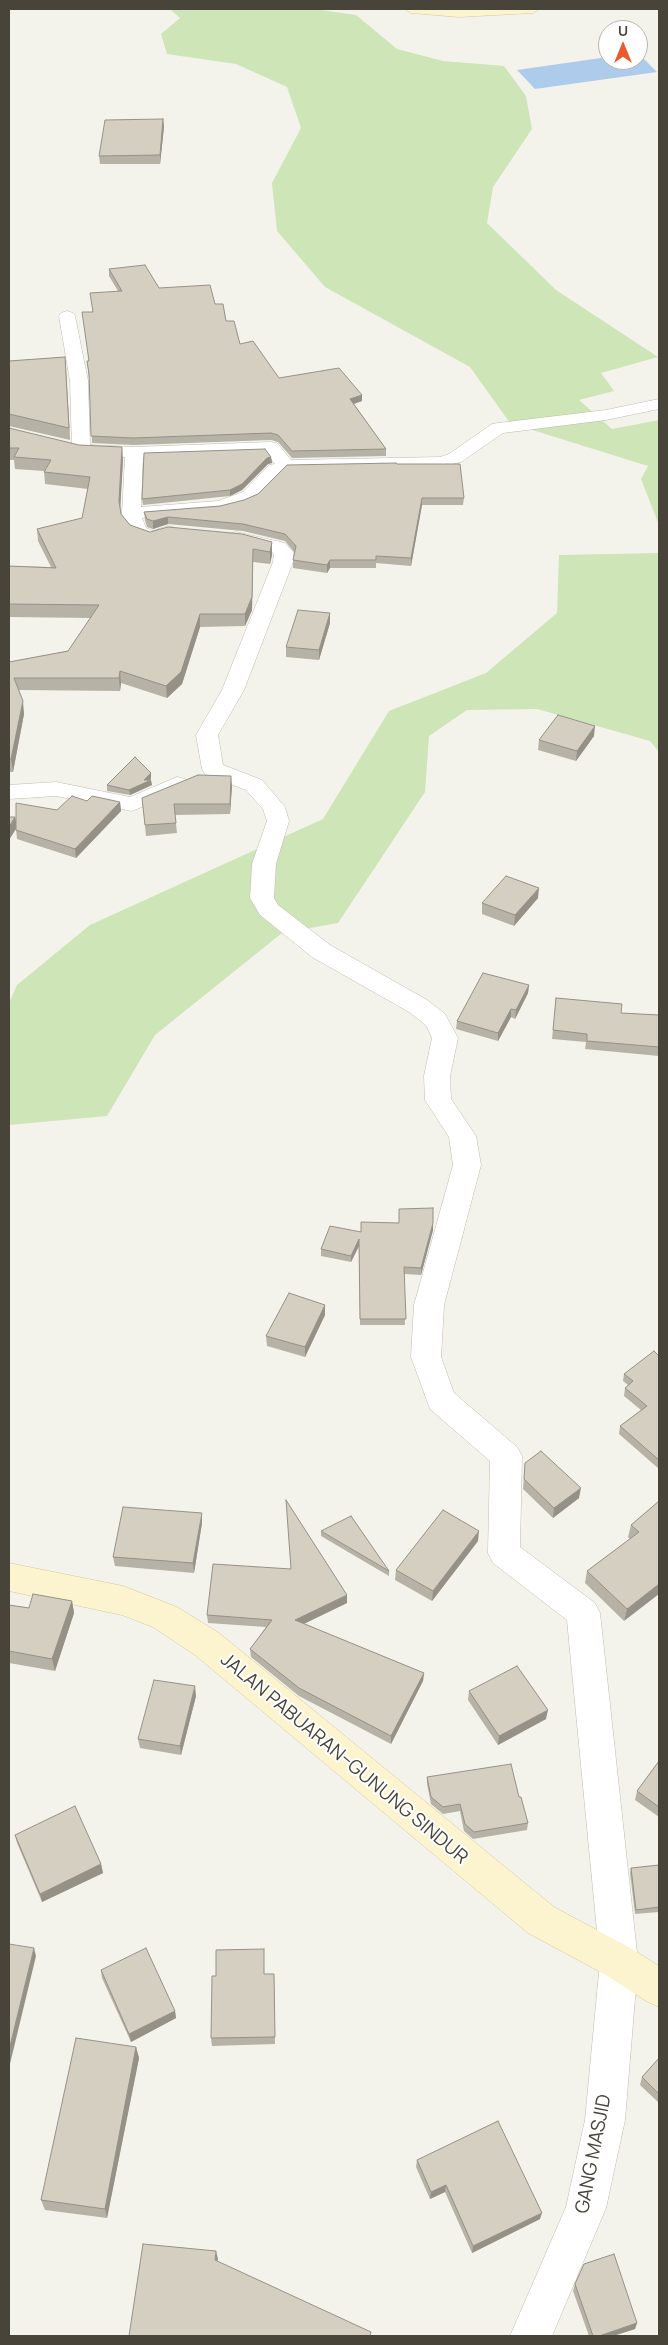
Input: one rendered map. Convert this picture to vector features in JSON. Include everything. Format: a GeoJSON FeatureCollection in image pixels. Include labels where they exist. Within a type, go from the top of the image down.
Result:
{"type":"FeatureCollection","features":[{"type":"Feature","properties":{"kind":"street"},"geometry":{"type":"LineString","coordinates":[[411,9],[459,13],[533,9]]}},
{"type":"Feature","properties":{"kind":"street"},"geometry":{"type":"LineString","coordinates":[[67,316],[80,381],[81,450]]}},
{"type":"Feature","properties":{"kind":"street"},"geometry":{"type":"LineString","coordinates":[[131,513],[220,506],[236,502],[250,496],[276,469],[286,466],[440,462],[455,458],[498,428],[606,415],[659,404]]}},
{"type":"Feature","properties":{"kind":"street"},"geometry":{"type":"LineString","coordinates":[[63,446],[81,450],[134,452],[271,447],[286,466]]}},
{"type":"Feature","properties":{"kind":"street"},"geometry":{"type":"LineString","coordinates":[[134,452],[131,513],[134,525],[139,532],[152,537],[168,532],[186,534]]}},
{"type":"Feature","properties":{"kind":"street"},"geometry":{"type":"LineString","coordinates":[[9,792],[56,789],[132,804],[213,769],[207,735],[233,690],[283,562],[284,553],[278,546],[243,539],[214,536]]}},
{"type":"Feature","properties":{"kind":"street","name":"GANG MASJID"},"geometry":{"type":"LineString","coordinates":[[213,769],[254,785],[274,807],[278,821],[264,864],[262,898],[269,910],[321,951],[418,1006],[436,1020],[445,1038],[437,1076],[438,1100],[462,1136],[467,1165],[429,1305],[426,1357],[441,1400],[506,1456],[504,1553],[582,1613],[618,1962],[605,2120],[586,2208],[531,2336]]}},
{"type":"Feature","properties":{"kind":"street","name":"JALAN PABUARAN–GUNUNG SINDUR"},"geometry":{"type":"LineString","coordinates":[[9,1578],[123,1601],[165,1617],[206,1644],[541,1920],[618,1962],[659,1988]]}},
{"type":"Feature","properties":{"kind":"green space"},"geometry":{"type":"Polygon","coordinates":[[[170,9],[314,9],[356,15],[397,49],[443,61],[504,66],[526,96],[532,129],[493,187],[487,223],[556,290],[658,357],[601,373],[614,391],[579,400],[612,429],[659,420],[659,525],[641,479],[648,466],[510,423],[470,367],[325,287],[277,231],[272,183],[301,128],[287,87],[236,64],[167,54],[161,34],[180,18],[170,9]]]}},
{"type":"Feature","properties":{"kind":"green space"},"geometry":{"type":"Polygon","coordinates":[[[659,553],[659,752],[650,741],[537,709],[467,710],[429,736],[425,792],[338,923],[282,933],[155,1035],[107,1116],[9,1125],[9,1003],[17,985],[90,925],[323,819],[389,711],[486,673],[557,613],[559,555],[659,553]]]}},
{"type":"Feature","properties":{"kind":"water"},"geometry":{"type":"Polygon","coordinates":[[[598,58],[598,70],[648,70],[648,63],[657,72],[535,89],[517,70],[598,58]]]}},
{"type":"Feature","properties":{"kind":"building"},"geometry":{"type":"Polygon","coordinates":[[[163,119],[160,155],[99,156],[105,120],[163,119]]]}},
{"type":"Feature","properties":{"kind":"building"},"geometry":{"type":"Polygon","coordinates":[[[145,265],[159,288],[210,285],[215,304],[223,304],[226,321],[234,321],[240,344],[253,341],[279,378],[339,368],[362,395],[350,399],[386,449],[292,451],[278,435],[271,433],[133,438],[91,436],[87,361],[89,361],[82,312],[93,312],[90,293],[122,291],[109,269],[145,265]]]}},
{"type":"Feature","properties":{"kind":"building"},"geometry":{"type":"Polygon","coordinates":[[[65,357],[69,428],[9,414],[9,361],[65,357]]]}},
{"type":"Feature","properties":{"kind":"building"},"geometry":{"type":"Polygon","coordinates":[[[9,428],[79,445],[122,447],[119,501],[121,514],[130,525],[150,532],[168,527],[242,534],[272,542],[270,552],[253,549],[252,597],[245,614],[200,614],[181,672],[166,686],[120,671],[119,678],[14,678],[23,701],[11,759],[9,759],[9,662],[68,651],[99,605],[9,604],[9,566],[56,568],[37,529],[82,518],[90,477],[44,472],[51,460],[14,457],[19,448],[9,448],[9,428]]]}},
{"type":"Feature","properties":{"kind":"building"},"geometry":{"type":"Polygon","coordinates":[[[265,449],[271,457],[267,458],[242,484],[230,490],[142,499],[144,453],[265,449]]]}},
{"type":"Feature","properties":{"kind":"building"},"geometry":{"type":"Polygon","coordinates":[[[460,464],[464,498],[422,498],[411,558],[376,556],[376,560],[330,560],[327,565],[293,560],[296,546],[285,534],[243,524],[168,517],[153,521],[147,519],[144,512],[220,506],[244,500],[258,494],[287,465],[460,464]]]}},
{"type":"Feature","properties":{"kind":"building"},"geometry":{"type":"Polygon","coordinates":[[[298,610],[330,613],[319,650],[286,647],[298,610]]]}},
{"type":"Feature","properties":{"kind":"building"},"geometry":{"type":"Polygon","coordinates":[[[558,715],[595,726],[577,751],[539,740],[558,715]]]}},
{"type":"Feature","properties":{"kind":"building"},"geometry":{"type":"Polygon","coordinates":[[[135,757],[151,773],[144,780],[151,780],[129,790],[107,785],[135,757]]]}},
{"type":"Feature","properties":{"kind":"building"},"geometry":{"type":"Polygon","coordinates":[[[198,775],[231,776],[230,804],[174,804],[176,823],[145,825],[142,798],[198,775]]]}},
{"type":"Feature","properties":{"kind":"building"},"geometry":{"type":"Polygon","coordinates":[[[72,796],[87,801],[92,796],[120,802],[75,849],[16,830],[16,803],[57,810],[72,796]]]}},
{"type":"Feature","properties":{"kind":"building"},"geometry":{"type":"Polygon","coordinates":[[[9,817],[15,817],[9,827],[9,817]]]}},
{"type":"Feature","properties":{"kind":"building"},"geometry":{"type":"Polygon","coordinates":[[[506,876],[539,888],[515,915],[482,903],[506,876]]]}},
{"type":"Feature","properties":{"kind":"building"},"geometry":{"type":"Polygon","coordinates":[[[483,973],[529,985],[516,1010],[511,1009],[498,1033],[457,1021],[483,973]]]}},
{"type":"Feature","properties":{"kind":"building"},"geometry":{"type":"Polygon","coordinates":[[[556,998],[622,1004],[621,1013],[659,1015],[659,1047],[587,1041],[587,1034],[553,1030],[556,998]]]}},
{"type":"Feature","properties":{"kind":"building"},"geometry":{"type":"Polygon","coordinates":[[[433,1208],[433,1223],[421,1268],[404,1267],[406,1319],[360,1319],[359,1239],[351,1256],[321,1249],[330,1226],[361,1232],[361,1222],[399,1223],[399,1209],[433,1208]]]}},
{"type":"Feature","properties":{"kind":"building"},"geometry":{"type":"Polygon","coordinates":[[[289,1293],[325,1305],[305,1347],[266,1336],[289,1293]]]}},
{"type":"Feature","properties":{"kind":"building"},"geometry":{"type":"Polygon","coordinates":[[[654,1351],[659,1356],[659,1460],[620,1426],[647,1406],[625,1388],[633,1381],[624,1374],[654,1351]]]}},
{"type":"Feature","properties":{"kind":"building"},"geometry":{"type":"Polygon","coordinates":[[[541,1451],[581,1488],[554,1508],[524,1479],[525,1463],[541,1451]]]}},
{"type":"Feature","properties":{"kind":"building"},"geometry":{"type":"Polygon","coordinates":[[[286,1500],[347,1595],[295,1620],[424,1673],[391,1736],[299,1688],[250,1649],[272,1620],[207,1615],[213,1564],[291,1569],[286,1500]]]}},
{"type":"Feature","properties":{"kind":"building"},"geometry":{"type":"Polygon","coordinates":[[[659,1501],[659,1584],[627,1609],[587,1571],[639,1532],[631,1525],[659,1501]]]}},
{"type":"Feature","properties":{"kind":"building"},"geometry":{"type":"Polygon","coordinates":[[[123,1507],[202,1513],[193,1563],[113,1557],[123,1507]]]}},
{"type":"Feature","properties":{"kind":"building"},"geometry":{"type":"Polygon","coordinates":[[[443,1510],[479,1531],[433,1591],[396,1570],[443,1510]]]}},
{"type":"Feature","properties":{"kind":"building"},"geometry":{"type":"Polygon","coordinates":[[[351,1516],[389,1571],[321,1531],[351,1516]]]}},
{"type":"Feature","properties":{"kind":"building"},"geometry":{"type":"Polygon","coordinates":[[[33,1594],[72,1601],[52,1659],[9,1651],[9,1605],[29,1608],[33,1594]]]}},
{"type":"Feature","properties":{"kind":"building"},"geometry":{"type":"Polygon","coordinates":[[[517,1666],[548,1710],[499,1736],[469,1691],[517,1666]]]}},
{"type":"Feature","properties":{"kind":"building"},"geometry":{"type":"Polygon","coordinates":[[[154,1680],[195,1686],[180,1746],[138,1739],[154,1680]]]}},
{"type":"Feature","properties":{"kind":"building"},"geometry":{"type":"Polygon","coordinates":[[[659,1761],[659,1807],[637,1791],[659,1761]]]}},
{"type":"Feature","properties":{"kind":"building"},"geometry":{"type":"Polygon","coordinates":[[[511,1764],[528,1823],[474,1832],[465,1824],[460,1804],[443,1807],[431,1797],[427,1777],[511,1764]]]}},
{"type":"Feature","properties":{"kind":"building"},"geometry":{"type":"Polygon","coordinates":[[[75,1806],[101,1864],[40,1894],[15,1835],[75,1806]]]}},
{"type":"Feature","properties":{"kind":"building"},"geometry":{"type":"Polygon","coordinates":[[[659,1865],[659,1907],[636,1910],[631,1868],[659,1865]]]}},
{"type":"Feature","properties":{"kind":"building"},"geometry":{"type":"Polygon","coordinates":[[[9,1944],[34,1948],[9,2050],[9,1944]]]}},
{"type":"Feature","properties":{"kind":"building"},"geometry":{"type":"Polygon","coordinates":[[[146,1948],[175,2011],[129,2034],[101,1970],[146,1948]]]}},
{"type":"Feature","properties":{"kind":"building"},"geometry":{"type":"Polygon","coordinates":[[[264,1949],[264,1974],[274,1974],[275,2037],[211,2038],[212,1976],[216,1976],[216,1950],[264,1949]]]}},
{"type":"Feature","properties":{"kind":"building"},"geometry":{"type":"Polygon","coordinates":[[[76,2038],[136,2047],[105,2209],[41,2200],[76,2038]]]}},
{"type":"Feature","properties":{"kind":"building"},"geometry":{"type":"Polygon","coordinates":[[[659,2058],[659,2094],[642,2077],[659,2058]]]}},
{"type":"Feature","properties":{"kind":"building"},"geometry":{"type":"Polygon","coordinates":[[[498,2121],[542,2213],[473,2246],[446,2185],[431,2192],[417,2160],[498,2121]]]}},
{"type":"Feature","properties":{"kind":"building"},"geometry":{"type":"Polygon","coordinates":[[[143,2244],[216,2251],[215,2260],[371,2332],[370,2336],[129,2336],[143,2244]]]}},
{"type":"Feature","properties":{"kind":"building"},"geometry":{"type":"Polygon","coordinates":[[[614,2254],[637,2323],[599,2336],[593,2336],[575,2284],[584,2264],[614,2254]]]}}]}
